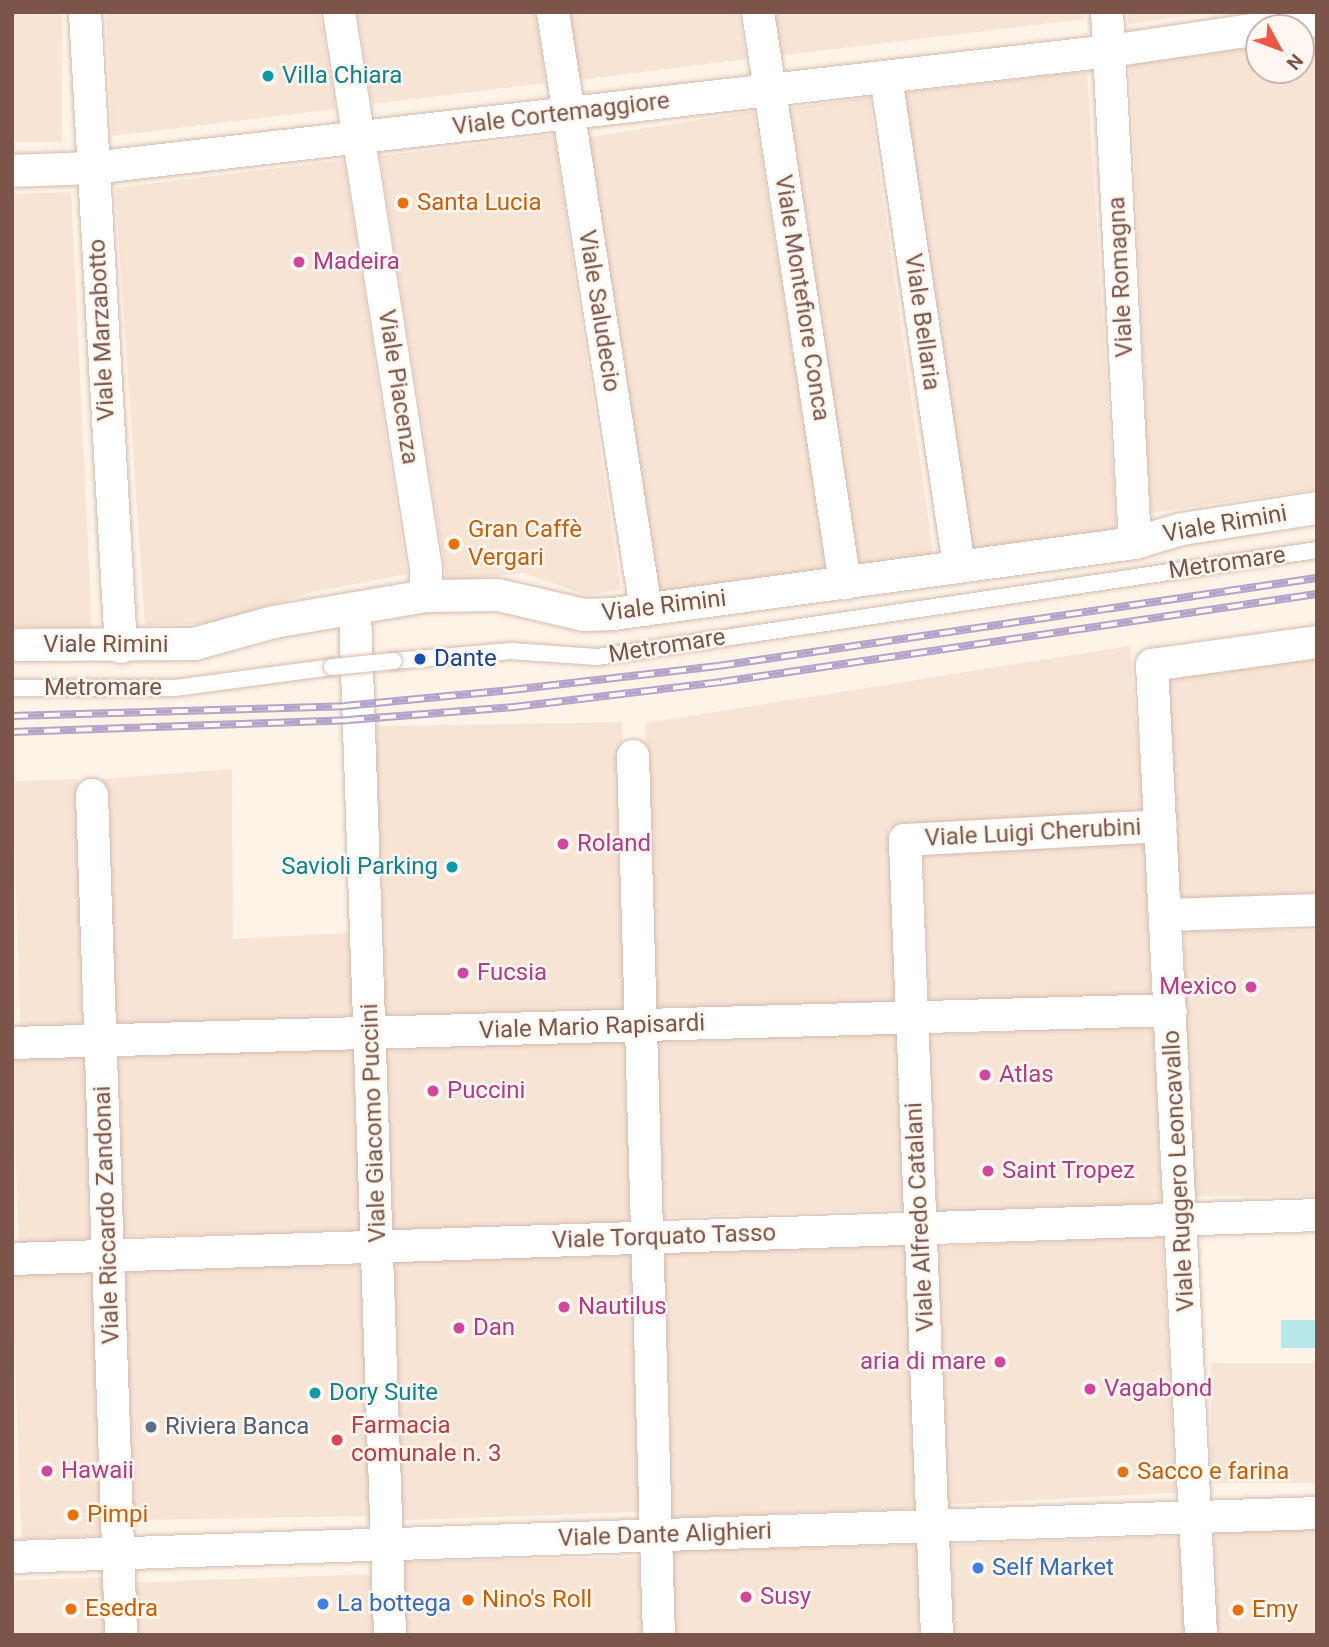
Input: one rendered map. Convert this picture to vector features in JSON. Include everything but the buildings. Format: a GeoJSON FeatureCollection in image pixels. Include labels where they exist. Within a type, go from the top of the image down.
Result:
{"type":"FeatureCollection","features":[{"type":"Feature","properties":{"kind":"street","name":"Viale Marzabotto"},"geometry":{"type":"LineString","coordinates":[[85,12],[121,647]]}},
{"type":"Feature","properties":{"kind":"street","name":"Viale Piacenza"},"geometry":{"type":"LineString","coordinates":[[339,12],[426,568],[426,596]]}},
{"type":"Feature","properties":{"kind":"street","name":"Viale Saludecio"},"geometry":{"type":"LineString","coordinates":[[553,12],[646,610]]}},
{"type":"Feature","properties":{"kind":"street","name":"Viale Montefiore Conca"},"geometry":{"type":"LineString","coordinates":[[758,12],[845,583]]}},
{"type":"Feature","properties":{"kind":"street","name":"Viale Romagna"},"geometry":{"type":"LineString","coordinates":[[1108,12],[1135,543]]}},
{"type":"Feature","properties":{"kind":"street","name":"Viale Cortemaggiore"},"geometry":{"type":"LineString","coordinates":[[12,171],[92,168],[360,138],[1110,51],[1245,30]]}},
{"type":"Feature","properties":{"kind":"street","name":"Viale Bellaria"},"geometry":{"type":"LineString","coordinates":[[886,77],[959,567]]}},
{"type":"Feature","properties":{"kind":"street","name":"Viale Rimini"},"geometry":{"type":"LineString","coordinates":[[12,645],[121,647],[194,644],[274,622],[355,611],[426,596],[498,596],[584,615],[646,610],[1135,543],[1182,529],[1317,508]]}},
{"type":"Feature","properties":{"kind":"street","name":"Viale Giacomo Puccini"},"geometry":{"type":"LineString","coordinates":[[355,611],[356,855],[371,1032],[390,1635]]}},
{"type":"Feature","properties":{"kind":"street","name":"Viale Ruggero Leoncavallo"},"geometry":{"type":"LineString","coordinates":[[1200,1635],[1152,665],[1317,642]]}},
{"type":"Feature","properties":{"kind":"street"},"geometry":{"type":"LineString","coordinates":[[633,756],[650,1237],[654,1535],[659,1635]]}},
{"type":"Feature","properties":{"kind":"street","name":"Viale Riccardo Zandonai"},"geometry":{"type":"LineString","coordinates":[[92,795],[121,1635]]}},
{"type":"Feature","properties":{"kind":"street","name":"Viale Luigi Cherubini"},"geometry":{"type":"LineString","coordinates":[[905,841],[1161,826]]}},
{"type":"Feature","properties":{"kind":"street","name":"Viale Alfredo Catalani"},"geometry":{"type":"LineString","coordinates":[[905,841],[920,1228],[936,1526],[937,1635]]}},
{"type":"Feature","properties":{"kind":"street"},"geometry":{"type":"LineString","coordinates":[[1166,915],[1317,910]]}},
{"type":"Feature","properties":{"kind":"street","name":"Viale Mario Rapisardi"},"geometry":{"type":"LineString","coordinates":[[12,1042],[1171,1010]]}},
{"type":"Feature","properties":{"kind":"street","name":"Viale Torquato Tasso"},"geometry":{"type":"LineString","coordinates":[[12,1259],[1317,1215]]}},
{"type":"Feature","properties":{"kind":"street","name":"Viale Dante Alighieri"},"geometry":{"type":"LineString","coordinates":[[12,1557],[1317,1513]]}},
{"type":"Feature","properties":{"kind":"lane","name":"Metromare"},"geometry":{"type":"LineString","coordinates":[[12,688],[175,688],[332,667],[511,652],[597,657],[1317,550]]}},
{"type":"Feature","properties":{"kind":"shaded area"},"geometry":{"type":"Polygon","coordinates":[[[12,12],[62,12],[62,142],[12,142],[12,12]]]}},
{"type":"Feature","properties":{"kind":"shaded area"},"geometry":{"type":"Polygon","coordinates":[[[106,12],[320,12],[335,109],[112,136],[106,12]]]}},
{"type":"Feature","properties":{"kind":"shaded area"},"geometry":{"type":"Polygon","coordinates":[[[358,12],[536,12],[546,83],[372,104],[358,12]]]}},
{"type":"Feature","properties":{"kind":"shaded area"},"geometry":{"type":"Polygon","coordinates":[[[570,12],[739,12],[746,59],[579,80],[570,12]]]}},
{"type":"Feature","properties":{"kind":"shaded area"},"geometry":{"type":"Polygon","coordinates":[[[770,12],[1084,12],[1084,19],[776,56],[770,12]]]}},
{"type":"Feature","properties":{"kind":"shaded area"},"geometry":{"type":"Polygon","coordinates":[[[1128,12],[1212,12],[1128,24],[1128,12]]]}},
{"type":"Feature","properties":{"kind":"shaded area"},"geometry":{"type":"Polygon","coordinates":[[[1315,34],[1317,489],[1150,513],[1130,62],[1245,45],[1245,84],[1315,84],[1315,34]]]}},
{"type":"Feature","properties":{"kind":"shaded area"},"geometry":{"type":"Polygon","coordinates":[[[1087,71],[1117,540],[973,558],[903,93],[1087,71]]]}},
{"type":"Feature","properties":{"kind":"shaded area"},"geometry":{"type":"Polygon","coordinates":[[[869,97],[934,562],[849,574],[784,109],[869,97]]]}},
{"type":"Feature","properties":{"kind":"shaded area"},"geometry":{"type":"Polygon","coordinates":[[[754,111],[828,575],[661,602],[587,137],[754,111]]]}},
{"type":"Feature","properties":{"kind":"shaded area"},"geometry":{"type":"Polygon","coordinates":[[[554,135],[621,590],[586,595],[523,573],[447,581],[380,156],[554,135]]]}},
{"type":"Feature","properties":{"kind":"shaded area"},"geometry":{"type":"Polygon","coordinates":[[[344,160],[407,574],[312,592],[214,623],[145,626],[115,188],[344,160]]]}},
{"type":"Feature","properties":{"kind":"shaded area"},"geometry":{"type":"Polygon","coordinates":[[[71,192],[92,629],[12,626],[12,194],[71,192]]]}},
{"type":"Feature","properties":{"kind":"shaded area"},"geometry":{"type":"Polygon","coordinates":[[[1130,646],[1143,810],[888,828],[895,1001],[656,1013],[645,723],[1130,646]]]}},
{"type":"Feature","properties":{"kind":"shaded area"},"geometry":{"type":"Polygon","coordinates":[[[1317,654],[1317,896],[1180,905],[1168,674],[1317,654]]]}},
{"type":"Feature","properties":{"kind":"shaded area"},"geometry":{"type":"Polygon","coordinates":[[[622,722],[627,1012],[378,1016],[373,726],[622,722]]]}},
{"type":"Feature","properties":{"kind":"shaded area"},"geometry":{"type":"Polygon","coordinates":[[[232,769],[233,939],[348,933],[354,1016],[115,1030],[102,779],[232,769]]]}},
{"type":"Feature","properties":{"kind":"shaded area"},"geometry":{"type":"Polygon","coordinates":[[[78,779],[87,1031],[21,1033],[12,781],[78,779]]]}},
{"type":"Feature","properties":{"kind":"shaded area"},"geometry":{"type":"Polygon","coordinates":[[[1145,839],[1151,999],[929,1007],[923,847],[1145,839]]]}},
{"type":"Feature","properties":{"kind":"shaded area"},"geometry":{"type":"Polygon","coordinates":[[[1184,930],[1317,930],[1317,1196],[1184,1196],[1184,930]]]}},
{"type":"Feature","properties":{"kind":"shaded area"},"geometry":{"type":"Polygon","coordinates":[[[1153,1024],[1162,1204],[931,1216],[921,1036],[1153,1024]]]}},
{"type":"Feature","properties":{"kind":"shaded area"},"geometry":{"type":"Polygon","coordinates":[[[900,1029],[906,1209],[661,1217],[655,1038],[900,1029]]]}},
{"type":"Feature","properties":{"kind":"shaded area"},"geometry":{"type":"Polygon","coordinates":[[[626,1035],[633,1225],[392,1233],[385,1043],[626,1035]]]}},
{"type":"Feature","properties":{"kind":"shaded area"},"geometry":{"type":"Polygon","coordinates":[[[360,1043],[363,1232],[120,1236],[117,1047],[360,1043]]]}},
{"type":"Feature","properties":{"kind":"shaded area"},"geometry":{"type":"Polygon","coordinates":[[[89,1051],[96,1242],[19,1245],[12,1054],[89,1051]]]}},
{"type":"Feature","properties":{"kind":"shaded area"},"geometry":{"type":"Polygon","coordinates":[[[1162,1235],[1176,1493],[948,1505],[934,1247],[1162,1235]]]}},
{"type":"Feature","properties":{"kind":"shaded area"},"geometry":{"type":"Polygon","coordinates":[[[909,1244],[918,1509],[669,1518],[660,1253],[909,1244]]]}},
{"type":"Feature","properties":{"kind":"shaded area"},"geometry":{"type":"Polygon","coordinates":[[[633,1252],[642,1512],[402,1520],[393,1260],[633,1252]]]}},
{"type":"Feature","properties":{"kind":"shaded area"},"geometry":{"type":"Polygon","coordinates":[[[365,1260],[369,1516],[128,1520],[123,1264],[365,1260]]]}},
{"type":"Feature","properties":{"kind":"shaded area"},"geometry":{"type":"Polygon","coordinates":[[[94,1270],[103,1536],[21,1539],[12,1273],[94,1270]]]}},
{"type":"Feature","properties":{"kind":"shaded area"},"geometry":{"type":"Polygon","coordinates":[[[1211,1363],[1317,1363],[1317,1483],[1211,1483],[1211,1363]]]}},
{"type":"Feature","properties":{"kind":"shaded area"},"geometry":{"type":"Polygon","coordinates":[[[1214,1525],[1317,1525],[1317,1635],[1214,1635],[1214,1525]]]}},
{"type":"Feature","properties":{"kind":"shaded area"},"geometry":{"type":"Polygon","coordinates":[[[1185,1536],[1188,1635],[952,1635],[949,1544],[1185,1536]]]}},
{"type":"Feature","properties":{"kind":"shaded area"},"geometry":{"type":"Polygon","coordinates":[[[918,1545],[920,1635],[672,1635],[670,1549],[918,1545]]]}},
{"type":"Feature","properties":{"kind":"shaded area"},"geometry":{"type":"Polygon","coordinates":[[[646,1557],[647,1635],[405,1635],[404,1561],[646,1557]]]}},
{"type":"Feature","properties":{"kind":"shaded area"},"geometry":{"type":"Polygon","coordinates":[[[377,1574],[379,1635],[137,1635],[135,1582],[377,1574]]]}},
{"type":"Feature","properties":{"kind":"shaded area"},"geometry":{"type":"Polygon","coordinates":[[[105,1577],[107,1635],[14,1635],[12,1580],[105,1577]]]}},
{"type":"Feature","properties":{"kind":"water"},"geometry":{"type":"Polygon","coordinates":[[[1281,1320],[1317,1320],[1317,1348],[1281,1348],[1281,1320]]]}},
{"type":"Feature","properties":{"kind":"railway"},"geometry":{"type":"LineString","coordinates":[[12,716],[344,706],[511,690],[718,666],[1317,578]]}},
{"type":"Feature","properties":{"kind":"railway"},"geometry":{"type":"LineString","coordinates":[[12,732],[348,720],[514,707],[721,682],[1317,594]]}},
{"type":"Feature","properties":{"kind":"place","name":"Villa Chiara"},"geometry":{"type":"Point","coordinates":[268,76]}},
{"type":"Feature","properties":{"kind":"place","name":"Santa Lucia"},"geometry":{"type":"Point","coordinates":[403,203]}},
{"type":"Feature","properties":{"kind":"place","name":"Madeira"},"geometry":{"type":"Point","coordinates":[299,262]}},
{"type":"Feature","properties":{"kind":"place","name":"Gran Caffè Vergari"},"geometry":{"type":"Point","coordinates":[454,544]}},
{"type":"Feature","properties":{"kind":"place","name":"Dante"},"geometry":{"type":"Point","coordinates":[420,659]}},
{"type":"Feature","properties":{"kind":"place","name":"Roland"},"geometry":{"type":"Point","coordinates":[563,844]}},
{"type":"Feature","properties":{"kind":"place","name":"Savioli Parking"},"geometry":{"type":"Point","coordinates":[452,867]}},
{"type":"Feature","properties":{"kind":"place","name":"Fucsia"},"geometry":{"type":"Point","coordinates":[463,973]}},
{"type":"Feature","properties":{"kind":"place","name":"Mexico"},"geometry":{"type":"Point","coordinates":[1251,987]}},
{"type":"Feature","properties":{"kind":"place","name":"Atlas"},"geometry":{"type":"Point","coordinates":[985,1075]}},
{"type":"Feature","properties":{"kind":"place","name":"Puccini"},"geometry":{"type":"Point","coordinates":[433,1091]}},
{"type":"Feature","properties":{"kind":"place","name":"Saint Tropez"},"geometry":{"type":"Point","coordinates":[988,1171]}},
{"type":"Feature","properties":{"kind":"place","name":"Nautilus"},"geometry":{"type":"Point","coordinates":[564,1307]}},
{"type":"Feature","properties":{"kind":"place","name":"Dan"},"geometry":{"type":"Point","coordinates":[459,1328]}},
{"type":"Feature","properties":{"kind":"place","name":"aria di mare"},"geometry":{"type":"Point","coordinates":[1000,1362]}},
{"type":"Feature","properties":{"kind":"place","name":"Vagabond"},"geometry":{"type":"Point","coordinates":[1090,1389]}},
{"type":"Feature","properties":{"kind":"place","name":"Dory Suite"},"geometry":{"type":"Point","coordinates":[315,1393]}},
{"type":"Feature","properties":{"kind":"place","name":"Riviera Banca"},"geometry":{"type":"Point","coordinates":[151,1427]}},
{"type":"Feature","properties":{"kind":"place","name":"Farmacia comunale n. 3"},"geometry":{"type":"Point","coordinates":[337,1440]}},
{"type":"Feature","properties":{"kind":"place","name":"Hawaii"},"geometry":{"type":"Point","coordinates":[47,1471]}},
{"type":"Feature","properties":{"kind":"place","name":"Sacco e farina"},"geometry":{"type":"Point","coordinates":[1123,1472]}},
{"type":"Feature","properties":{"kind":"place","name":"Pimpi"},"geometry":{"type":"Point","coordinates":[73,1515]}},
{"type":"Feature","properties":{"kind":"place","name":"Self Market"},"geometry":{"type":"Point","coordinates":[978,1568]}},
{"type":"Feature","properties":{"kind":"place","name":"Susy"},"geometry":{"type":"Point","coordinates":[746,1597]}},
{"type":"Feature","properties":{"kind":"place","name":"Nino's Roll"},"geometry":{"type":"Point","coordinates":[468,1600]}},
{"type":"Feature","properties":{"kind":"place","name":"La bottega"},"geometry":{"type":"Point","coordinates":[323,1604]}},
{"type":"Feature","properties":{"kind":"place","name":"Esedra"},"geometry":{"type":"Point","coordinates":[71,1609]}},
{"type":"Feature","properties":{"kind":"place","name":"Emy"},"geometry":{"type":"Point","coordinates":[1238,1610]}}]}
